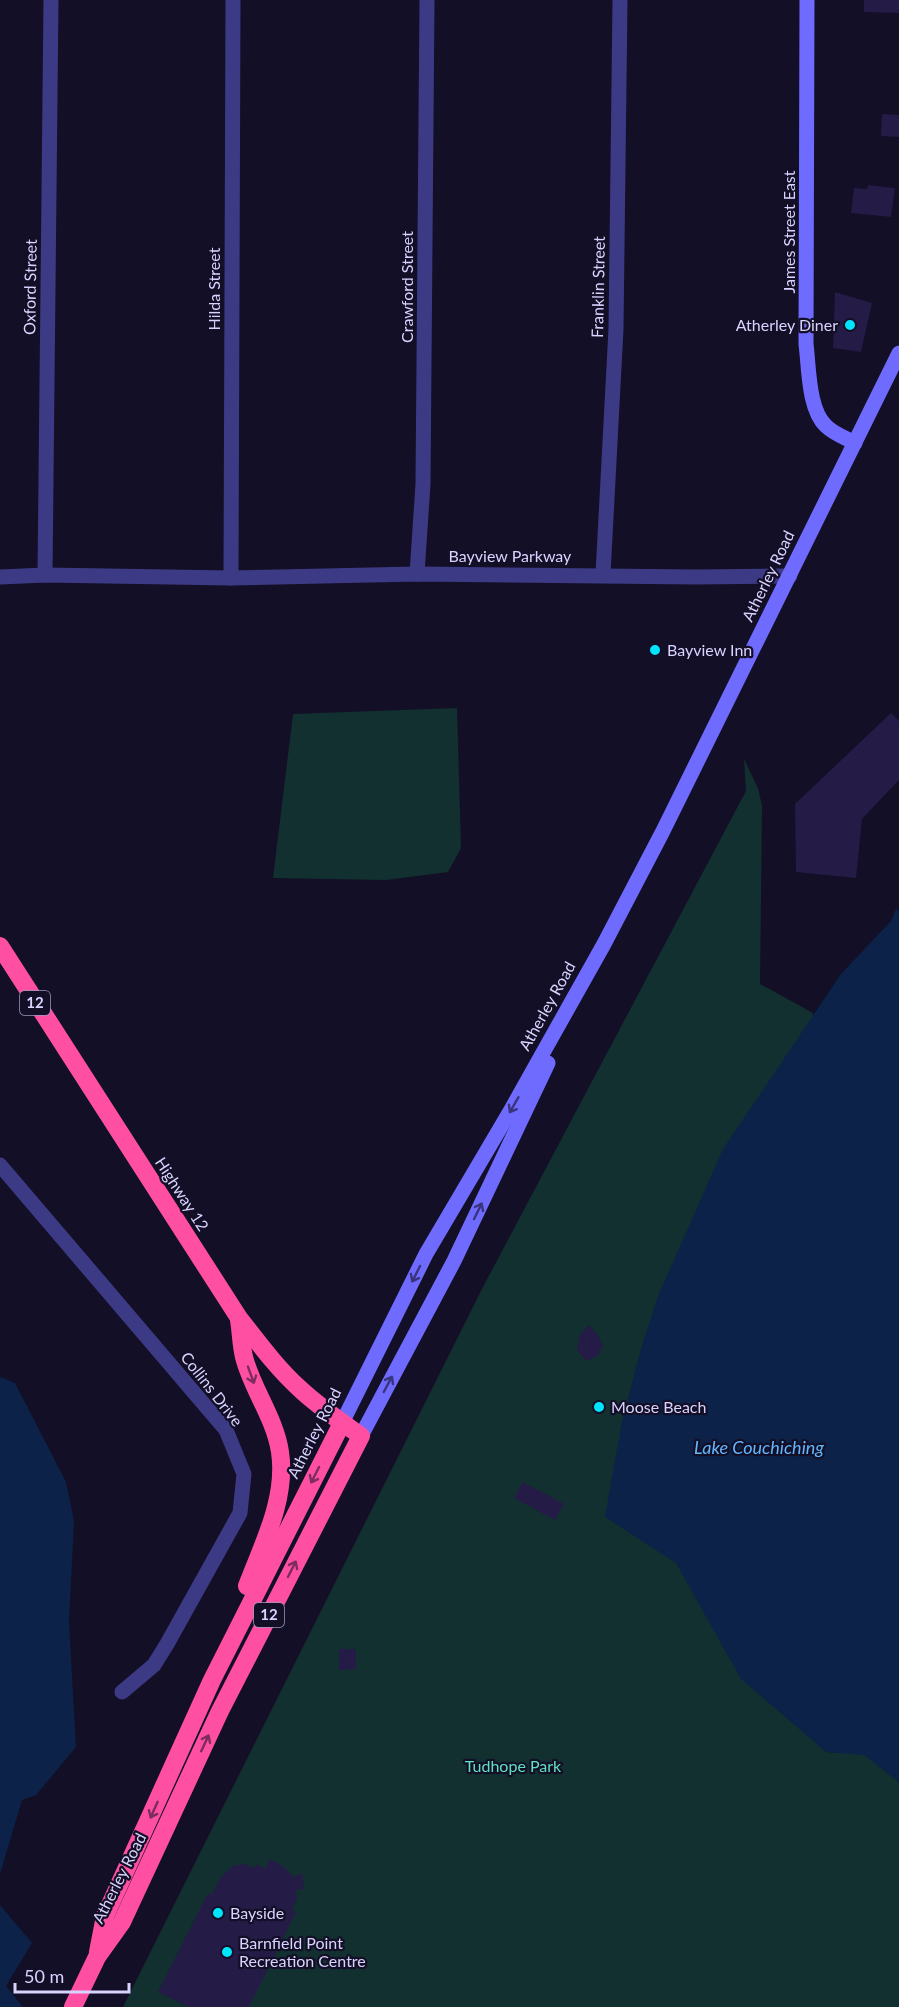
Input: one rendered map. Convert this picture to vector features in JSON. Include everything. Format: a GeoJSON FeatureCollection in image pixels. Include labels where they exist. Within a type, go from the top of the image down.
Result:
{"type":"FeatureCollection","features":[{"type":"Feature","properties":{"kind":"highway","name":"Highway 12"},"geometry":{"type":"LineString","coordinates":[[0,946],[239,1318],[280,1370],[298,1388],[361,1436]]}},
{"type":"Feature","properties":{"kind":"highway"},"geometry":{"type":"LineString","coordinates":[[212,1680],[271,1523],[277,1503],[281,1468],[280,1450],[244,1357],[239,1318]]}},
{"type":"Feature","properties":{"kind":"highway","name":"Atherley Road"},"geometry":{"type":"LineString","coordinates":[[97,1957],[105,1916],[212,1680],[342,1423]]}},
{"type":"Feature","properties":{"kind":"highway","name":"Atherley Road"},"geometry":{"type":"LineString","coordinates":[[73,2007],[97,1957],[122,1922],[220,1711],[361,1436]]}},
{"type":"Feature","properties":{"kind":"main road","name":"James Street East"},"geometry":{"type":"LineString","coordinates":[[807,0],[806,344],[818,418],[830,429],[855,442]]}},
{"type":"Feature","properties":{"kind":"main road","name":"Atherley Road"},"geometry":{"type":"LineString","coordinates":[[342,1423],[426,1254],[512,1108],[604,944],[663,831],[899,353]]}},
{"type":"Feature","properties":{"kind":"main road","name":"Atherley Road"},"geometry":{"type":"LineString","coordinates":[[361,1436],[454,1261],[604,944]]}},
{"type":"Feature","properties":{"kind":"street","name":"Oxford Street"},"geometry":{"type":"LineString","coordinates":[[45,575],[51,0]]}},
{"type":"Feature","properties":{"kind":"street","name":"Hilda Street"},"geometry":{"type":"LineString","coordinates":[[231,578],[233,0]]}},
{"type":"Feature","properties":{"kind":"street","name":"Crawford Street"},"geometry":{"type":"LineString","coordinates":[[417,574],[423,484],[427,0]]}},
{"type":"Feature","properties":{"kind":"street","name":"Franklin Street"},"geometry":{"type":"LineString","coordinates":[[603,574],[616,329],[620,0]]}},
{"type":"Feature","properties":{"kind":"street","name":"Bayview Parkway"},"geometry":{"type":"LineString","coordinates":[[45,575],[231,578],[417,574],[790,576]]}},
{"type":"Feature","properties":{"kind":"street"},"geometry":{"type":"LineString","coordinates":[[0,577],[45,575]]}},
{"type":"Feature","properties":{"kind":"street","name":"Collins Drive"},"geometry":{"type":"LineString","coordinates":[[0,1165],[226,1430],[244,1474],[240,1513],[178,1624],[154,1665],[122,1692]]}},
{"type":"Feature","properties":{"kind":"green space"},"geometry":{"type":"Polygon","coordinates":[[[457,708],[461,848],[448,872],[386,880],[273,878],[293,714],[457,708]]]}},
{"type":"Feature","properties":{"kind":"green space","name":"Tudhope Park"},"geometry":{"type":"Polygon","coordinates":[[[744,759],[758,788],[762,806],[760,984],[813,1013],[779,1369],[826,1752],[864,1754],[899,1782],[899,2007],[123,2007],[484,1285],[746,791],[744,759]]]}},
{"type":"Feature","properties":{"kind":"water","name":"Lake Couchiching"},"geometry":{"type":"Polygon","coordinates":[[[896,909],[899,911],[899,1782],[864,1755],[826,1752],[741,1679],[676,1563],[605,1517],[622,1421],[641,1349],[658,1296],[723,1149],[841,974],[891,921],[896,909]]]}},
{"type":"Feature","properties":{"kind":"water"},"geometry":{"type":"Polygon","coordinates":[[[0,1377],[15,1383],[66,1482],[74,1521],[69,1622],[76,1747],[36,1795],[22,1800],[0,1874],[0,1377]]]}},
{"type":"Feature","properties":{"kind":"water"},"geometry":{"type":"Polygon","coordinates":[[[0,1905],[32,1943],[6,1986],[23,2007],[0,2007],[0,1905]]]}},
{"type":"Feature","properties":{"kind":"building"},"geometry":{"type":"Polygon","coordinates":[[[864,0],[899,0],[899,13],[864,12],[864,0]]]}},
{"type":"Feature","properties":{"kind":"building"},"geometry":{"type":"Polygon","coordinates":[[[882,114],[899,115],[899,137],[881,136],[882,114]]]}},
{"type":"Feature","properties":{"kind":"building"},"geometry":{"type":"Polygon","coordinates":[[[868,185],[895,188],[891,217],[851,213],[854,188],[867,189],[868,185]]]}},
{"type":"Feature","properties":{"kind":"building","name":"Atherley Diner"},"geometry":{"type":"Polygon","coordinates":[[[835,292],[872,303],[861,352],[833,348],[835,292]]]}},
{"type":"Feature","properties":{"kind":"building"},"geometry":{"type":"Polygon","coordinates":[[[891,713],[899,721],[899,780],[862,819],[856,878],[796,872],[795,804],[891,713]]]}},
{"type":"Feature","properties":{"kind":"building"},"geometry":{"type":"Polygon","coordinates":[[[589,1325],[603,1345],[599,1355],[586,1361],[577,1350],[580,1335],[589,1325]]]}},
{"type":"Feature","properties":{"kind":"building"},"geometry":{"type":"Polygon","coordinates":[[[523,1482],[564,1504],[555,1520],[514,1498],[523,1482]]]}},
{"type":"Feature","properties":{"kind":"building"},"geometry":{"type":"Polygon","coordinates":[[[339,1649],[356,1649],[356,1669],[339,1670],[339,1649]]]}},
{"type":"Feature","properties":{"kind":"building","name":"Barnfield Point Recreation Centre"},"geometry":{"type":"Polygon","coordinates":[[[270,1859],[284,1867],[294,1877],[302,1873],[304,1889],[296,1890],[297,1899],[292,1910],[296,1912],[249,2007],[189,2007],[158,1992],[208,1893],[211,1895],[221,1877],[233,1866],[244,1864],[255,1868],[257,1864],[265,1869],[270,1859]]]}},
{"type":"Feature","properties":{"kind":"place","name":"Atherley Diner"},"geometry":{"type":"Point","coordinates":[850,325]}},
{"type":"Feature","properties":{"kind":"place","name":"Bayview Inn"},"geometry":{"type":"Point","coordinates":[655,650]}},
{"type":"Feature","properties":{"kind":"place","name":"Moose Beach"},"geometry":{"type":"Point","coordinates":[599,1407]}},
{"type":"Feature","properties":{"kind":"place","name":"Bayside"},"geometry":{"type":"Point","coordinates":[218,1913]}},
{"type":"Feature","properties":{"kind":"place","name":"Barnfield Point Recreation Centre"},"geometry":{"type":"Point","coordinates":[227,1952]}}]}
